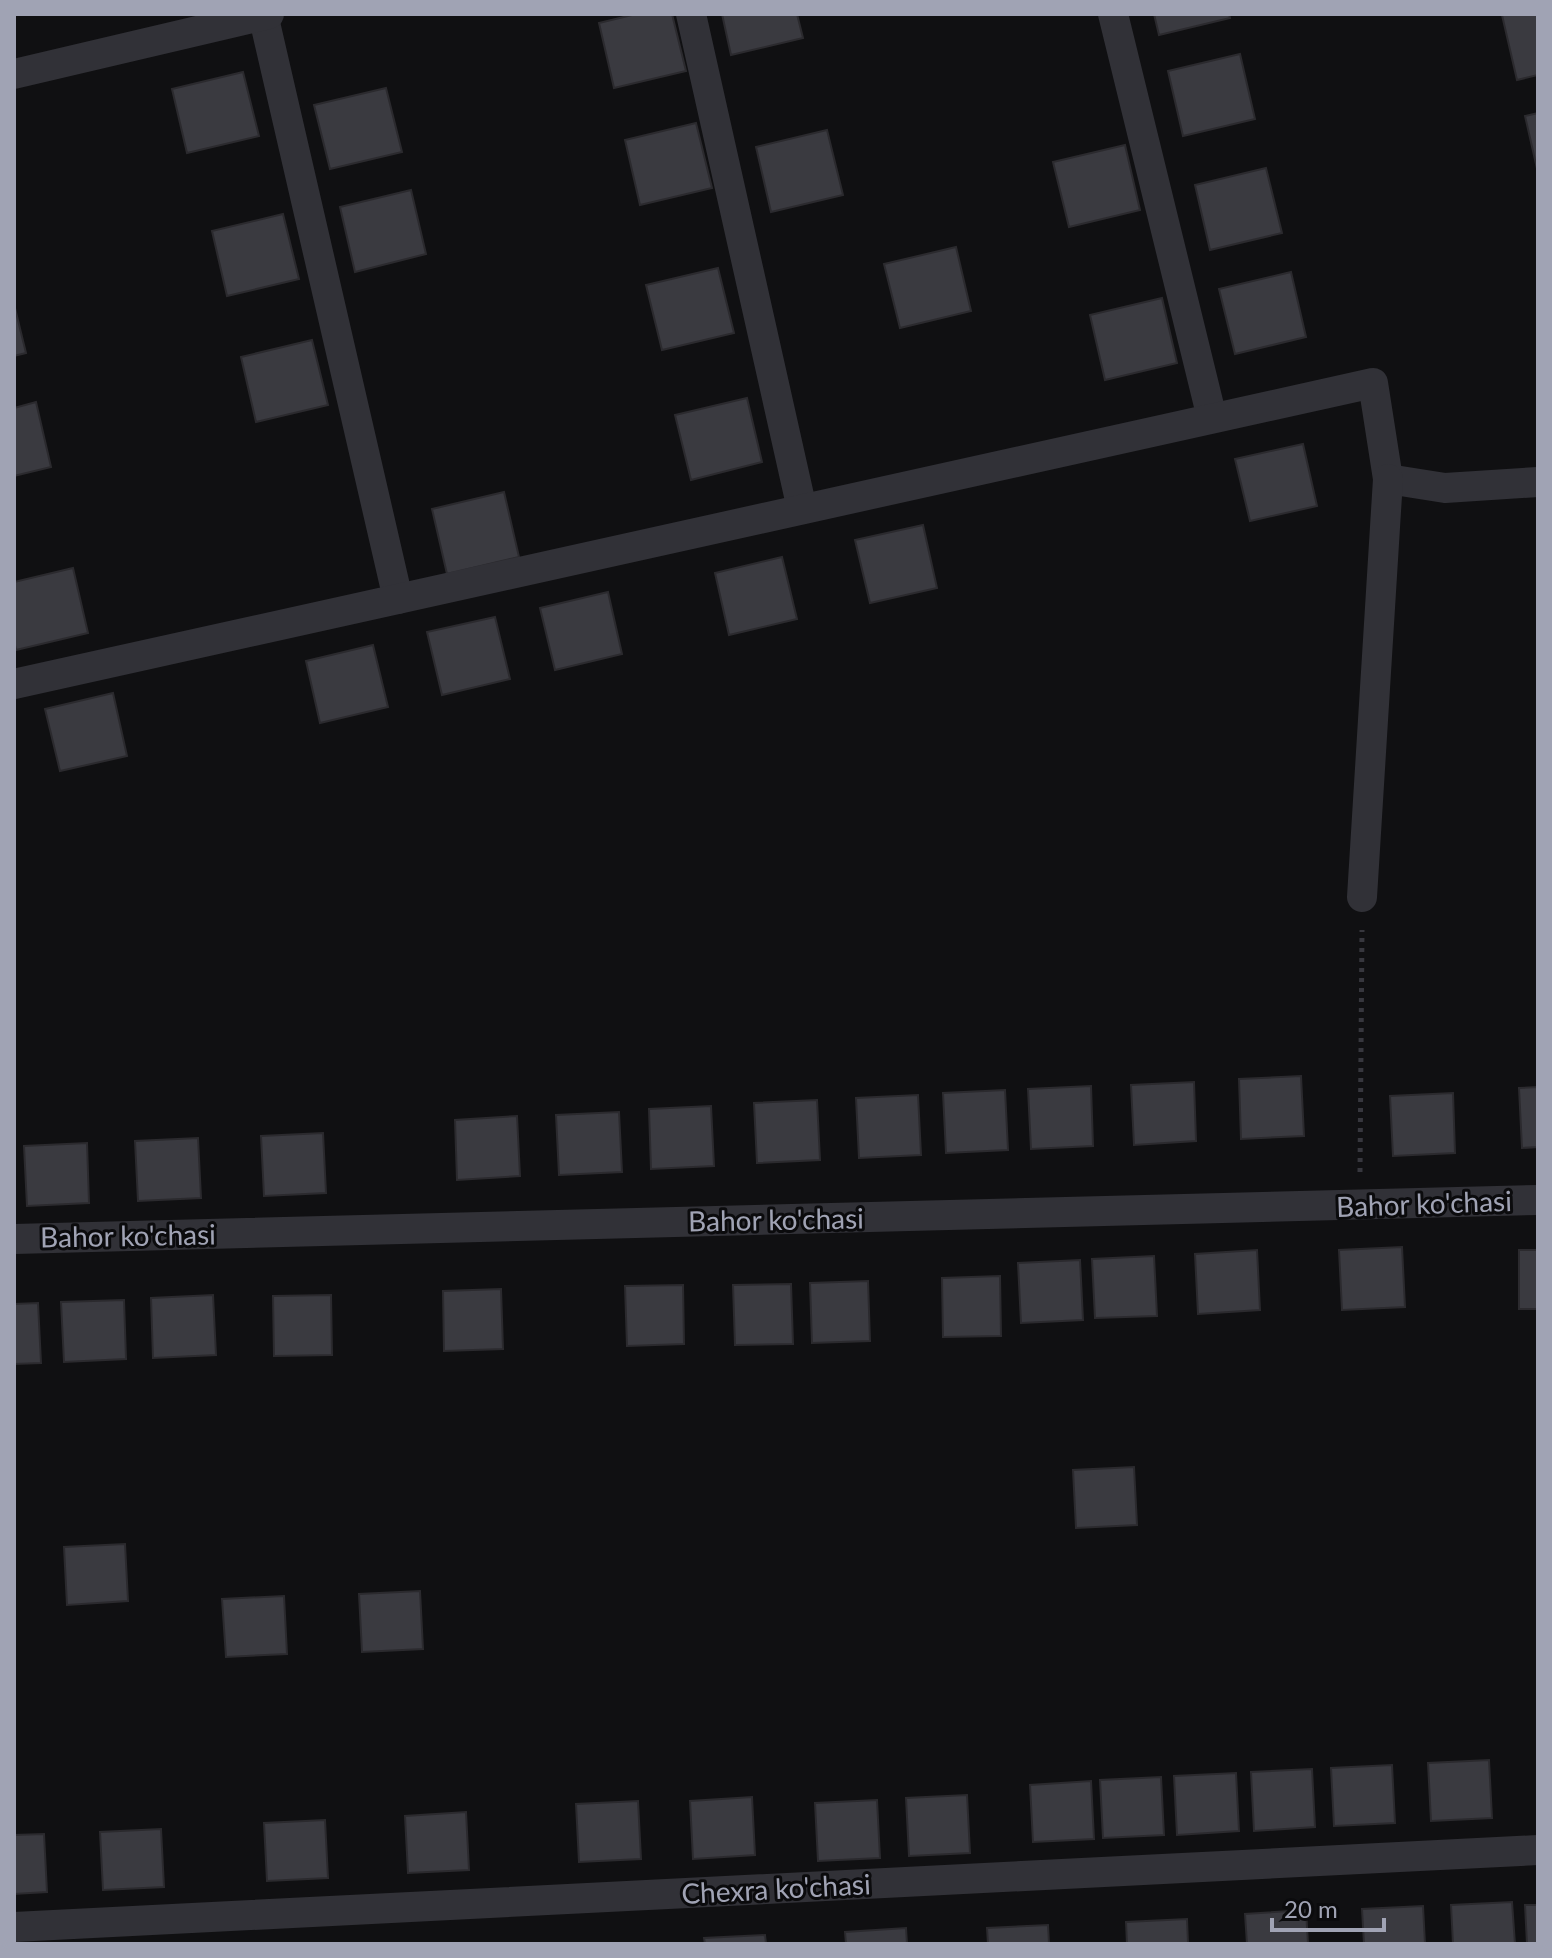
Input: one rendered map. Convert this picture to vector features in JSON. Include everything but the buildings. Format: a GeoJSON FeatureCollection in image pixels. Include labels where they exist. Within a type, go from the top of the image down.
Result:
{"type":"FeatureCollection","features":[{"type":"Feature","properties":{"kind":"street"},"geometry":{"type":"LineString","coordinates":[[14,74],[265,14],[398,599]]}},
{"type":"Feature","properties":{"kind":"street"},"geometry":{"type":"LineString","coordinates":[[691,14],[802,509]]}},
{"type":"Feature","properties":{"kind":"street"},"geometry":{"type":"LineString","coordinates":[[1113,14],[1212,418]]}},
{"type":"Feature","properties":{"kind":"street"},"geometry":{"type":"LineString","coordinates":[[14,684],[1373,383],[1388,479],[1362,897]]}},
{"type":"Feature","properties":{"kind":"street"},"geometry":{"type":"LineString","coordinates":[[1388,479],[1445,488],[1538,482]]}},
{"type":"Feature","properties":{"kind":"street","name":"Bahor ko'chasi"},"geometry":{"type":"LineString","coordinates":[[14,1239],[1538,1200]]}},
{"type":"Feature","properties":{"kind":"street","name":"Chexra ko'chasi"},"geometry":{"type":"LineString","coordinates":[[14,1927],[1538,1850]]}},
{"type":"Feature","properties":{"kind":"path"},"geometry":{"type":"LineString","coordinates":[[1360,1206],[1362,897]]}}]}
